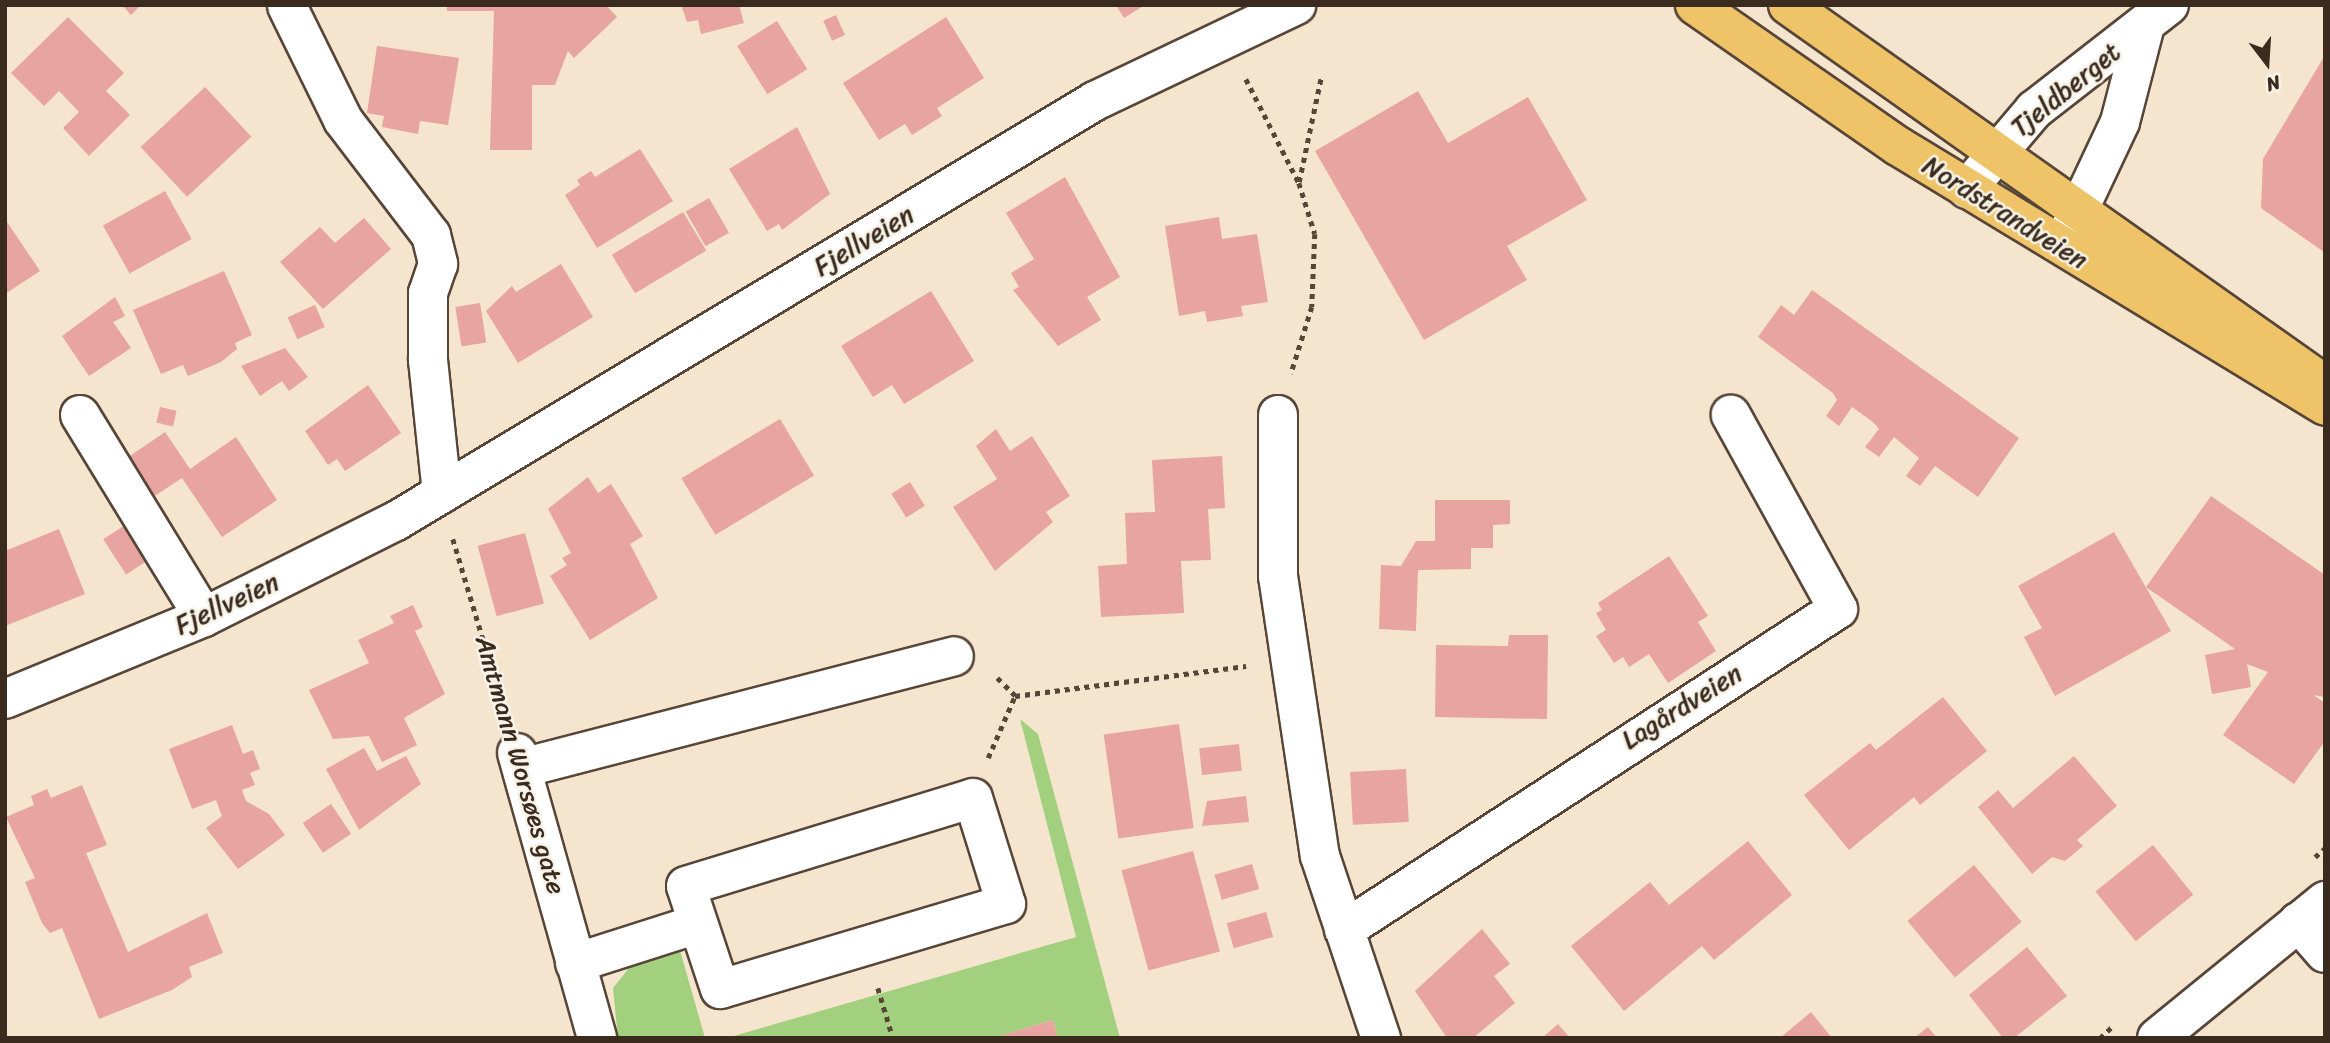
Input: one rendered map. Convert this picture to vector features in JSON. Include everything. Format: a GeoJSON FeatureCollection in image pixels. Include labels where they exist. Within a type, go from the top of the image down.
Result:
{"type":"FeatureCollection","features":[{"type":"Feature","properties":{"kind":"main road","name":"Nordstrandveien"},"geometry":{"type":"LineString","coordinates":[[1695,5],[1967,189],[2325,406]]}},
{"type":"Feature","properties":{"kind":"main road","name":"Nordstrandveien"},"geometry":{"type":"LineString","coordinates":[[1788,5],[2082,209],[2325,384]]}},
{"type":"Feature","properties":{"kind":"street","name":"Fjellveien"},"geometry":{"type":"LineString","coordinates":[[5,699],[204,617],[442,494],[1095,101],[1297,5]]}},
{"type":"Feature","properties":{"kind":"street"},"geometry":{"type":"LineString","coordinates":[[287,6],[343,120],[431,235],[438,264],[428,293],[428,360],[442,494]]}},
{"type":"Feature","properties":{"kind":"street","name":"Tjeldberget"},"geometry":{"type":"LineString","coordinates":[[1967,189],[1996,149],[2034,110],[2156,17]]}},
{"type":"Feature","properties":{"kind":"street","name":"Tjeldberget"},"geometry":{"type":"LineString","coordinates":[[2061,247],[2082,209],[2120,122],[2156,17]]}},
{"type":"Feature","properties":{"kind":"street"},"geometry":{"type":"LineString","coordinates":[[79,415],[204,617]]}},
{"type":"Feature","properties":{"kind":"street"},"geometry":{"type":"LineString","coordinates":[[1278,415],[1275,494],[1288,661],[1320,856],[1381,1038]]}},
{"type":"Feature","properties":{"kind":"street","name":"Lagårdveien"},"geometry":{"type":"LineString","coordinates":[[1344,930],[1838,608],[1731,415]]}},
{"type":"Feature","properties":{"kind":"street"},"geometry":{"type":"LineString","coordinates":[[519,760],[954,656]]}},
{"type":"Feature","properties":{"kind":"street","name":"Amtmann Worsøes gate"},"geometry":{"type":"LineString","coordinates":[[519,760],[597,1038]]}},
{"type":"Feature","properties":{"kind":"street"},"geometry":{"type":"LineString","coordinates":[[973,798],[1006,904],[866,948],[720,989],[697,924],[686,886],[973,798]]}},
{"type":"Feature","properties":{"kind":"street"},"geometry":{"type":"LineString","coordinates":[[2157,1038],[2312,912],[2325,953]]}},
{"type":"Feature","properties":{"kind":"street"},"geometry":{"type":"LineString","coordinates":[[575,962],[697,924]]}},
{"type":"Feature","properties":{"kind":"path"},"geometry":{"type":"LineString","coordinates":[[1243,74],[1299,183],[1315,234],[1312,307],[1278,415]]}},
{"type":"Feature","properties":{"kind":"path"},"geometry":{"type":"LineString","coordinates":[[1299,183],[1321,78]]}},
{"type":"Feature","properties":{"kind":"path","name":"Amtmann Worsøes gate"},"geometry":{"type":"LineString","coordinates":[[442,494],[519,760]]}},
{"type":"Feature","properties":{"kind":"path"},"geometry":{"type":"LineString","coordinates":[[954,656],[989,672],[1015,696]]}},
{"type":"Feature","properties":{"kind":"path"},"geometry":{"type":"LineString","coordinates":[[1015,696],[1288,661]]}},
{"type":"Feature","properties":{"kind":"path"},"geometry":{"type":"LineString","coordinates":[[973,798],[1015,696]]}},
{"type":"Feature","properties":{"kind":"path"},"geometry":{"type":"LineString","coordinates":[[866,948],[893,1038]]}},
{"type":"Feature","properties":{"kind":"green space"},"geometry":{"type":"Polygon","coordinates":[[[1020,719],[1038,734],[1120,1038],[1058,1038],[1053,1020],[993,1038],[727,1038],[1076,937],[1020,719]]]}},
{"type":"Feature","properties":{"kind":"green space"},"geometry":{"type":"Polygon","coordinates":[[[679,947],[705,1038],[618,1038],[613,988],[634,962],[679,947]]]}},
{"type":"Feature","properties":{"kind":"building"},"geometry":{"type":"Polygon","coordinates":[[[122,5],[141,5],[131,15],[122,5]]]}},
{"type":"Feature","properties":{"kind":"building"},"geometry":{"type":"Polygon","coordinates":[[[447,5],[606,5],[617,17],[574,58],[568,51],[555,85],[532,85],[532,150],[490,150],[494,11],[447,11],[447,5]]]}},
{"type":"Feature","properties":{"kind":"building"},"geometry":{"type":"Polygon","coordinates":[[[681,5],[739,5],[744,23],[701,34],[698,20],[687,22],[681,5]]]}},
{"type":"Feature","properties":{"kind":"building"},"geometry":{"type":"Polygon","coordinates":[[[1116,5],[1145,5],[1124,18],[1116,5]]]}},
{"type":"Feature","properties":{"kind":"building"},"geometry":{"type":"Polygon","coordinates":[[[836,15],[845,35],[832,41],[823,21],[836,15]]]}},
{"type":"Feature","properties":{"kind":"building"},"geometry":{"type":"Polygon","coordinates":[[[68,17],[124,73],[106,91],[130,115],[89,156],[63,128],[79,112],[59,91],[44,106],[11,73],[68,17]]]}},
{"type":"Feature","properties":{"kind":"building"},"geometry":{"type":"Polygon","coordinates":[[[946,17],[984,78],[937,108],[942,116],[912,135],[905,124],[879,140],[843,83],[946,17]]]}},
{"type":"Feature","properties":{"kind":"building"},"geometry":{"type":"Polygon","coordinates":[[[777,21],[807,69],[767,94],[737,46],[777,21]]]}},
{"type":"Feature","properties":{"kind":"building"},"geometry":{"type":"Polygon","coordinates":[[[377,46],[459,58],[448,125],[420,121],[418,134],[382,127],[384,116],[367,113],[377,46]]]}},
{"type":"Feature","properties":{"kind":"building"},"geometry":{"type":"Polygon","coordinates":[[[2325,55],[2324,252],[2261,208],[2263,159],[2325,55]]]}},
{"type":"Feature","properties":{"kind":"building"},"geometry":{"type":"Polygon","coordinates":[[[205,87],[251,137],[187,197],[141,147],[205,87]]]}},
{"type":"Feature","properties":{"kind":"building"},"geometry":{"type":"Polygon","coordinates":[[[1418,91],[1448,143],[1528,97],[1587,200],[1507,246],[1527,280],[1424,340],[1315,151],[1418,91]]]}},
{"type":"Feature","properties":{"kind":"building"},"geometry":{"type":"Polygon","coordinates":[[[797,127],[830,194],[782,230],[779,224],[767,231],[729,169],[797,127]]]}},
{"type":"Feature","properties":{"kind":"building"},"geometry":{"type":"Polygon","coordinates":[[[640,149],[673,201],[597,248],[565,195],[580,185],[577,180],[591,171],[595,177],[640,149]]]}},
{"type":"Feature","properties":{"kind":"building"},"geometry":{"type":"Polygon","coordinates":[[[1065,177],[1120,277],[1087,297],[1101,320],[1058,346],[1013,290],[1019,287],[1011,273],[1034,259],[1006,213],[1065,177]]]}},
{"type":"Feature","properties":{"kind":"building"},"geometry":{"type":"Polygon","coordinates":[[[165,191],[192,239],[130,274],[103,225],[165,191]]]}},
{"type":"Feature","properties":{"kind":"building"},"geometry":{"type":"Polygon","coordinates":[[[709,198],[729,233],[706,246],[686,212],[709,198]]]}},
{"type":"Feature","properties":{"kind":"building"},"geometry":{"type":"Polygon","coordinates":[[[683,212],[706,251],[635,293],[612,255],[683,212]]]}},
{"type":"Feature","properties":{"kind":"building"},"geometry":{"type":"Polygon","coordinates":[[[1219,217],[1222,239],[1257,234],[1268,302],[1241,306],[1243,316],[1207,322],[1205,311],[1179,316],[1165,226],[1219,217]]]}},
{"type":"Feature","properties":{"kind":"building"},"geometry":{"type":"Polygon","coordinates":[[[364,218],[391,249],[323,309],[280,262],[320,227],[335,243],[364,218]]]}},
{"type":"Feature","properties":{"kind":"building"},"geometry":{"type":"Polygon","coordinates":[[[5,219],[40,271],[5,294],[5,219]]]}},
{"type":"Feature","properties":{"kind":"building"},"geometry":{"type":"Polygon","coordinates":[[[561,264],[593,317],[518,363],[486,311],[512,286],[516,292],[561,264]]]}},
{"type":"Feature","properties":{"kind":"building"},"geometry":{"type":"Polygon","coordinates":[[[224,271],[252,335],[235,343],[237,349],[221,362],[188,376],[183,365],[161,374],[133,310],[224,271]]]}},
{"type":"Feature","properties":{"kind":"building"},"geometry":{"type":"Polygon","coordinates":[[[1812,290],[2019,438],[1978,497],[1935,466],[1920,486],[1906,476],[1919,458],[1894,437],[1879,457],[1865,447],[1879,429],[1873,422],[1852,407],[1839,426],[1826,416],[1837,400],[1833,393],[1758,337],[1781,305],[1794,315],[1812,290]]]}},
{"type":"Feature","properties":{"kind":"building"},"geometry":{"type":"Polygon","coordinates":[[[931,291],[974,361],[904,404],[892,385],[873,397],[841,346],[931,291]]]}},
{"type":"Feature","properties":{"kind":"building"},"geometry":{"type":"Polygon","coordinates":[[[115,297],[125,316],[113,322],[131,348],[89,376],[62,336],[115,297]]]}},
{"type":"Feature","properties":{"kind":"building"},"geometry":{"type":"Polygon","coordinates":[[[480,303],[486,343],[462,346],[455,307],[480,303]]]}},
{"type":"Feature","properties":{"kind":"building"},"geometry":{"type":"Polygon","coordinates":[[[315,305],[325,327],[297,339],[288,317],[315,305]]]}},
{"type":"Feature","properties":{"kind":"building"},"geometry":{"type":"Polygon","coordinates":[[[285,348],[308,377],[289,391],[282,381],[260,396],[241,366],[285,348]]]}},
{"type":"Feature","properties":{"kind":"building"},"geometry":{"type":"Polygon","coordinates":[[[368,385],[401,433],[345,471],[337,459],[328,465],[305,431],[368,385]]]}},
{"type":"Feature","properties":{"kind":"building"},"geometry":{"type":"Polygon","coordinates":[[[160,407],[177,411],[173,426],[156,423],[160,407]]]}},
{"type":"Feature","properties":{"kind":"building"},"geometry":{"type":"Polygon","coordinates":[[[780,419],[814,476],[715,535],[681,478],[780,419]]]}},
{"type":"Feature","properties":{"kind":"building"},"geometry":{"type":"Polygon","coordinates":[[[996,429],[1010,451],[1032,436],[1070,496],[1046,512],[1053,522],[995,571],[953,507],[997,479],[976,446],[996,429]]]}},
{"type":"Feature","properties":{"kind":"building"},"geometry":{"type":"Polygon","coordinates":[[[165,432],[190,469],[236,437],[277,500],[222,537],[182,478],[153,497],[127,458],[165,432]]]}},
{"type":"Feature","properties":{"kind":"building"},"geometry":{"type":"Polygon","coordinates":[[[1222,456],[1225,508],[1208,509],[1211,560],[1181,561],[1184,613],[1101,617],[1098,566],[1127,564],[1125,513],[1155,512],[1152,460],[1222,456]]]}},
{"type":"Feature","properties":{"kind":"building"},"geometry":{"type":"Polygon","coordinates":[[[588,477],[598,493],[611,484],[643,536],[630,544],[658,598],[590,640],[550,576],[567,565],[562,558],[571,553],[548,509],[588,477]]]}},
{"type":"Feature","properties":{"kind":"building"},"geometry":{"type":"Polygon","coordinates":[[[910,482],[925,506],[906,517],[891,494],[910,482]]]}},
{"type":"Feature","properties":{"kind":"building"},"geometry":{"type":"Polygon","coordinates":[[[2211,496],[2325,575],[2325,697],[2313,695],[2325,703],[2325,741],[2294,784],[2223,735],[2268,672],[2247,664],[2251,687],[2212,694],[2205,655],[2235,649],[2146,587],[2211,496]]]}},
{"type":"Feature","properties":{"kind":"building"},"geometry":{"type":"Polygon","coordinates":[[[1435,500],[1510,500],[1510,524],[1493,525],[1493,548],[1471,548],[1471,569],[1418,570],[1416,631],[1379,629],[1381,565],[1401,566],[1416,541],[1435,541],[1435,500]]]}},
{"type":"Feature","properties":{"kind":"building"},"geometry":{"type":"Polygon","coordinates":[[[125,525],[148,560],[126,574],[103,539],[125,525]]]}},
{"type":"Feature","properties":{"kind":"building"},"geometry":{"type":"Polygon","coordinates":[[[59,529],[85,594],[5,626],[5,551],[59,529]]]}},
{"type":"Feature","properties":{"kind":"building"},"geometry":{"type":"Polygon","coordinates":[[[2114,532],[2171,631],[2055,696],[2024,637],[2042,628],[2018,586],[2114,532]]]}},
{"type":"Feature","properties":{"kind":"building"},"geometry":{"type":"Polygon","coordinates":[[[525,533],[544,604],[497,616],[478,546],[525,533]]]}},
{"type":"Feature","properties":{"kind":"building"},"geometry":{"type":"Polygon","coordinates":[[[1669,556],[1708,616],[1698,622],[1716,651],[1668,683],[1649,654],[1629,667],[1623,657],[1614,663],[1596,636],[1606,630],[1596,613],[1602,610],[1598,603],[1669,556]]]}},
{"type":"Feature","properties":{"kind":"building"},"geometry":{"type":"Polygon","coordinates":[[[413,605],[423,627],[415,631],[445,694],[404,718],[417,745],[382,762],[369,736],[333,739],[309,690],[369,663],[358,640],[394,623],[390,616],[413,605]]]}},
{"type":"Feature","properties":{"kind":"building"},"geometry":{"type":"Polygon","coordinates":[[[1509,635],[1548,635],[1547,719],[1435,717],[1436,645],[1508,646],[1509,635]]]}},
{"type":"Feature","properties":{"kind":"building"},"geometry":{"type":"Polygon","coordinates":[[[1943,697],[1987,751],[1920,805],[1914,797],[1849,850],[1804,795],[1870,743],[1876,750],[1943,697]]]}},
{"type":"Feature","properties":{"kind":"building"},"geometry":{"type":"Polygon","coordinates":[[[1179,724],[1194,828],[1118,839],[1104,735],[1179,724]]]}},
{"type":"Feature","properties":{"kind":"building"},"geometry":{"type":"Polygon","coordinates":[[[232,725],[243,754],[253,750],[260,769],[250,773],[255,785],[242,790],[246,801],[269,814],[285,835],[238,869],[206,828],[222,816],[216,800],[192,809],[169,749],[232,725]]]}},
{"type":"Feature","properties":{"kind":"building"},"geometry":{"type":"Polygon","coordinates":[[[1239,744],[1242,771],[1202,775],[1199,748],[1239,744]]]}},
{"type":"Feature","properties":{"kind":"building"},"geometry":{"type":"Polygon","coordinates":[[[364,748],[377,771],[406,756],[421,784],[359,830],[326,769],[364,748]]]}},
{"type":"Feature","properties":{"kind":"building"},"geometry":{"type":"Polygon","coordinates":[[[2074,756],[2117,806],[2077,840],[2083,846],[2065,861],[2052,857],[2032,874],[1978,807],[1998,790],[2013,808],[2074,756]]]}},
{"type":"Feature","properties":{"kind":"building"},"geometry":{"type":"Polygon","coordinates":[[[1406,769],[1409,822],[1353,825],[1350,772],[1406,769]]]}},
{"type":"Feature","properties":{"kind":"building"},"geometry":{"type":"Polygon","coordinates":[[[82,785],[107,845],[86,853],[128,952],[207,913],[223,953],[189,967],[192,977],[172,990],[99,1019],[62,928],[50,933],[42,923],[25,882],[35,878],[6,817],[34,805],[31,796],[47,789],[51,798],[82,785]]]}},
{"type":"Feature","properties":{"kind":"building"},"geometry":{"type":"Polygon","coordinates":[[[1246,796],[1249,822],[1202,826],[1207,801],[1246,796]]]}},
{"type":"Feature","properties":{"kind":"building"},"geometry":{"type":"Polygon","coordinates":[[[331,804],[351,834],[323,853],[303,823],[331,804]]]}},
{"type":"Feature","properties":{"kind":"building"},"geometry":{"type":"Polygon","coordinates":[[[1748,841],[1792,895],[1714,960],[1702,946],[1624,1011],[1571,946],[1650,882],[1669,905],[1748,841]]]}},
{"type":"Feature","properties":{"kind":"building"},"geometry":{"type":"Polygon","coordinates":[[[2153,845],[2193,895],[2136,941],[2095,892],[2153,845]]]}},
{"type":"Feature","properties":{"kind":"building"},"geometry":{"type":"Polygon","coordinates":[[[1193,851],[1220,951],[1148,971],[1122,870],[1193,851]]]}},
{"type":"Feature","properties":{"kind":"building"},"geometry":{"type":"Polygon","coordinates":[[[1252,864],[1259,889],[1222,900],[1215,875],[1252,864]]]}},
{"type":"Feature","properties":{"kind":"building"},"geometry":{"type":"Polygon","coordinates":[[[1974,865],[2022,922],[1955,978],[1907,921],[1974,865]]]}},
{"type":"Feature","properties":{"kind":"building"},"geometry":{"type":"Polygon","coordinates":[[[1266,912],[1273,937],[1234,948],[1227,923],[1266,912]]]}},
{"type":"Feature","properties":{"kind":"building"},"geometry":{"type":"Polygon","coordinates":[[[1482,929],[1510,964],[1494,976],[1515,1003],[1473,1038],[1447,1038],[1415,991],[1482,929]]]}},
{"type":"Feature","properties":{"kind":"building"},"geometry":{"type":"Polygon","coordinates":[[[2027,947],[2067,996],[2014,1038],[2003,1038],[1969,995],[2027,947]]]}},
{"type":"Feature","properties":{"kind":"building"},"geometry":{"type":"Polygon","coordinates":[[[1811,1012],[1832,1038],[1780,1038],[1811,1012]]]}},
{"type":"Feature","properties":{"kind":"building"},"geometry":{"type":"Polygon","coordinates":[[[1053,1020],[1058,1038],[996,1038],[996,1037],[1053,1020]]]}},
{"type":"Feature","properties":{"kind":"building"},"geometry":{"type":"Polygon","coordinates":[[[1558,1024],[1570,1038],[1542,1038],[1558,1024]]]}},
{"type":"Feature","properties":{"kind":"building"},"geometry":{"type":"Polygon","coordinates":[[[1928,1027],[1937,1038],[1914,1038],[1928,1027]]]}}]}
